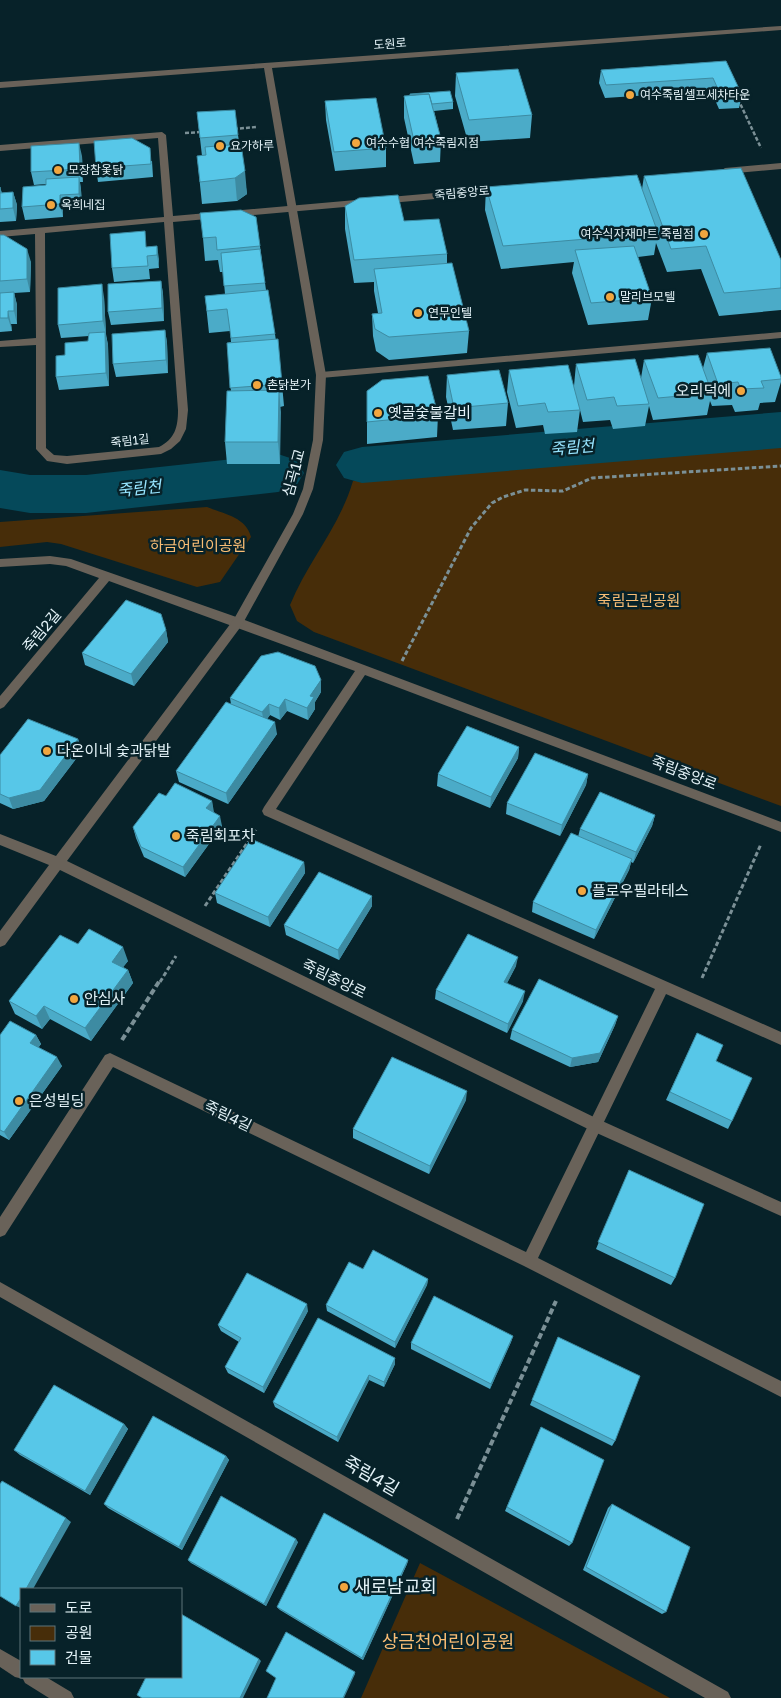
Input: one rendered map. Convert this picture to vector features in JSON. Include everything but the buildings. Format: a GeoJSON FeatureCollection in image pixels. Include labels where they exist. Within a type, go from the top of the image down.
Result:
{"type":"FeatureCollection","features":[{"type":"Feature","properties":{"kind":"street","name":"도원로"},"geometry":{"type":"LineString","coordinates":[[0,85],[781,28]]}},
{"type":"Feature","properties":{"kind":"street"},"geometry":{"type":"LineString","coordinates":[[268,66],[322,375],[781,334]]}},
{"type":"Feature","properties":{"kind":"street"},"geometry":{"type":"LineString","coordinates":[[0,148],[162,135]]}},
{"type":"Feature","properties":{"kind":"street","name":"죽림1길"},"geometry":{"type":"LineString","coordinates":[[40,230],[39,445],[43,453],[51,458],[67,460],[162,450],[174,443],[182,432],[183,410],[162,135]]}},
{"type":"Feature","properties":{"kind":"street"},"geometry":{"type":"LineString","coordinates":[[710,172],[781,166]]}},
{"type":"Feature","properties":{"kind":"street","name":"죽림중앙로"},"geometry":{"type":"LineString","coordinates":[[292,208],[511,189]]}},
{"type":"Feature","properties":{"kind":"street"},"geometry":{"type":"LineString","coordinates":[[0,234],[292,208]]}},
{"type":"Feature","properties":{"kind":"street"},"geometry":{"type":"LineString","coordinates":[[0,344],[40,341]]}},
{"type":"Feature","properties":{"kind":"street","name":"심곡1교"},"geometry":{"type":"LineString","coordinates":[[238,622],[298,514],[308,489],[318,440],[322,375]]}},
{"type":"Feature","properties":{"kind":"street"},"geometry":{"type":"LineString","coordinates":[[0,563],[50,560],[67,562],[238,622],[0,941]]}},
{"type":"Feature","properties":{"kind":"street","name":"죽림2길"},"geometry":{"type":"LineString","coordinates":[[0,704],[106,577]]}},
{"type":"Feature","properties":{"kind":"street","name":"죽림중앙로"},"geometry":{"type":"LineString","coordinates":[[238,622],[776,825]]}},
{"type":"Feature","properties":{"kind":"street"},"geometry":{"type":"LineString","coordinates":[[362,669],[268,811],[781,1039]]}},
{"type":"Feature","properties":{"kind":"street","name":"죽림중앙로"},"geometry":{"type":"LineString","coordinates":[[0,839],[58,863],[596,1125],[781,1208]]}},
{"type":"Feature","properties":{"kind":"street"},"geometry":{"type":"LineString","coordinates":[[530,1261],[663,987]]}},
{"type":"Feature","properties":{"kind":"street"},"geometry":{"type":"LineString","coordinates":[[0,1230],[110,1059]]}},
{"type":"Feature","properties":{"kind":"street","name":"죽림4길"},"geometry":{"type":"LineString","coordinates":[[110,1059],[530,1261],[781,1389]]}},
{"type":"Feature","properties":{"kind":"street","name":"죽림4길"},"geometry":{"type":"LineString","coordinates":[[0,1289],[722,1698]]}},
{"type":"Feature","properties":{"kind":"street"},"geometry":{"type":"LineString","coordinates":[[1,1661],[20,1670]]}},
{"type":"Feature","properties":{"kind":"street"},"geometry":{"type":"LineString","coordinates":[[33,1678],[65,1698]]}},
{"type":"Feature","properties":{"kind":"path"},"geometry":{"type":"LineString","coordinates":[[737,96],[770,167]]}},
{"type":"Feature","properties":{"kind":"path"},"geometry":{"type":"LineString","coordinates":[[230,130],[278,126]]}},
{"type":"Feature","properties":{"kind":"path"},"geometry":{"type":"LineString","coordinates":[[162,135],[210,131]]}},
{"type":"Feature","properties":{"kind":"path"},"geometry":{"type":"LineString","coordinates":[[392,680],[472,528],[480,515],[497,500],[525,490],[563,491],[592,478],[781,466]]}},
{"type":"Feature","properties":{"kind":"path"},"geometry":{"type":"LineString","coordinates":[[205,906],[268,811]]}},
{"type":"Feature","properties":{"kind":"path"},"geometry":{"type":"LineString","coordinates":[[693,1000],[776,825]]}},
{"type":"Feature","properties":{"kind":"path"},"geometry":{"type":"LineString","coordinates":[[110,1059],[176,956]]}},
{"type":"Feature","properties":{"kind":"path"},"geometry":{"type":"LineString","coordinates":[[446,1542],[565,1280]]}},
{"type":"Feature","properties":{"kind":"green space","name":"죽림근린공원"},"geometry":{"type":"Polygon","coordinates":[[[781,447],[781,806],[314,632],[297,621],[290,605],[305,574],[340,514],[353,481],[781,447]]]}},
{"type":"Feature","properties":{"kind":"green space","name":"하금어린이공원"},"geometry":{"type":"Polygon","coordinates":[[[207,507],[227,514],[239,521],[248,530],[251,537],[220,582],[197,587],[61,544],[47,542],[0,547],[0,522],[207,507]]]}},
{"type":"Feature","properties":{"kind":"green space","name":"상금천어린이공원"},"geometry":{"type":"Polygon","coordinates":[[[420,1563],[670,1698],[361,1698],[420,1563]]]}},
{"type":"Feature","properties":{"kind":"waterway","name":"죽림천"},"geometry":{"type":"LineString","coordinates":[[362,465],[781,430]]}},
{"type":"Feature","properties":{"kind":"waterway","name":"죽림천"},"geometry":{"type":"LineString","coordinates":[[0,489],[30,494],[86,494],[278,473]]}},
{"type":"Feature","properties":{"kind":"place","name":"여수죽림셀프세차타운"},"geometry":{"type":"Point","coordinates":[630,95]}},
{"type":"Feature","properties":{"kind":"place","name":"여수수협 여수죽림지점"},"geometry":{"type":"Point","coordinates":[356,143]}},
{"type":"Feature","properties":{"kind":"place","name":"요가하루"},"geometry":{"type":"Point","coordinates":[220,146]}},
{"type":"Feature","properties":{"kind":"place","name":"모장참옻닭"},"geometry":{"type":"Point","coordinates":[58,170]}},
{"type":"Feature","properties":{"kind":"place","name":"옥희네집"},"geometry":{"type":"Point","coordinates":[51,205]}},
{"type":"Feature","properties":{"kind":"place","name":"여수식자재마트 죽림점"},"geometry":{"type":"Point","coordinates":[704,234]}},
{"type":"Feature","properties":{"kind":"place","name":"말리브모텔"},"geometry":{"type":"Point","coordinates":[610,297]}},
{"type":"Feature","properties":{"kind":"place","name":"연무인텔"},"geometry":{"type":"Point","coordinates":[418,313]}},
{"type":"Feature","properties":{"kind":"place","name":"촌닭본가"},"geometry":{"type":"Point","coordinates":[257,385]}},
{"type":"Feature","properties":{"kind":"place","name":"오리덕에"},"geometry":{"type":"Point","coordinates":[741,391]}},
{"type":"Feature","properties":{"kind":"place","name":"옛골숯불갈비"},"geometry":{"type":"Point","coordinates":[378,413]}},
{"type":"Feature","properties":{"kind":"place","name":"다온이네 숯과닭발"},"geometry":{"type":"Point","coordinates":[47,751]}},
{"type":"Feature","properties":{"kind":"place","name":"죽림회포차"},"geometry":{"type":"Point","coordinates":[176,836]}},
{"type":"Feature","properties":{"kind":"place","name":"플로우필라테스"},"geometry":{"type":"Point","coordinates":[582,891]}},
{"type":"Feature","properties":{"kind":"place","name":"안심사"},"geometry":{"type":"Point","coordinates":[74,999]}},
{"type":"Feature","properties":{"kind":"place","name":"은성빌딩"},"geometry":{"type":"Point","coordinates":[19,1101]}},
{"type":"Feature","properties":{"kind":"place","name":"새로남교회"},"geometry":{"type":"Point","coordinates":[344,1587]}}]}
